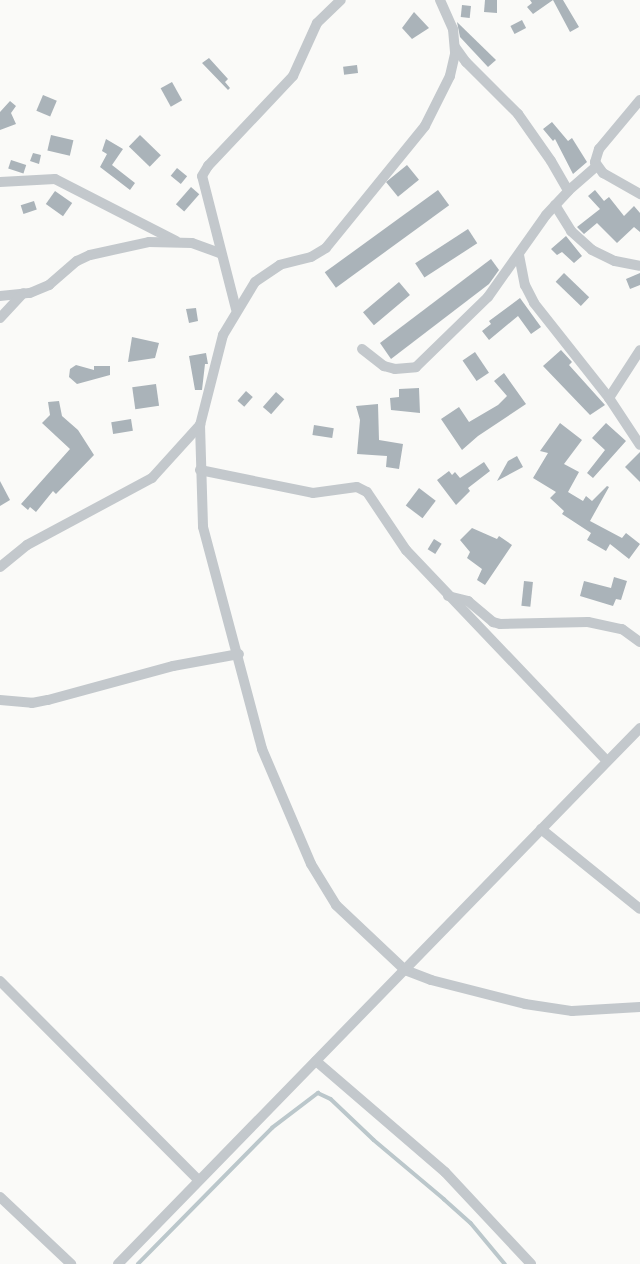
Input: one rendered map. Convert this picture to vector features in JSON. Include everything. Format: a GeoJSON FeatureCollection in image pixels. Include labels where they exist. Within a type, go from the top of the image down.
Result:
{"type":"FeatureCollection","features":[{"type":"Feature","properties":{"kind":"street"},"geometry":{"type":"LineString","coordinates":[[236,309],[220,253],[213,211],[203,186],[205,171],[293,76],[317,23],[341,0]]}},
{"type":"Feature","properties":{"kind":"street"},"geometry":{"type":"LineString","coordinates":[[440,0],[453,29],[456,47],[450,76],[425,126],[349,222],[320,252],[263,274],[236,309],[217,353],[200,425],[200,470],[203,527],[239,654],[262,749],[310,864],[336,905],[405,970],[431,980],[525,1004],[579,1012],[640,1007]]}},
{"type":"Feature","properties":{"kind":"street"},"geometry":{"type":"LineString","coordinates":[[456,47],[466,62],[518,114],[551,161],[568,191]]}},
{"type":"Feature","properties":{"kind":"street"},"geometry":{"type":"LineString","coordinates":[[362,349],[384,366],[395,369],[416,367],[488,297],[555,205],[568,191],[597,166],[599,149],[640,100]]}},
{"type":"Feature","properties":{"kind":"street"},"geometry":{"type":"LineString","coordinates":[[597,166],[620,185],[640,194]]}},
{"type":"Feature","properties":{"kind":"street"},"geometry":{"type":"LineString","coordinates":[[0,182],[55,179],[176,241]]}},
{"type":"Feature","properties":{"kind":"street"},"geometry":{"type":"LineString","coordinates":[[555,205],[571,231],[592,250],[615,261],[640,266]]}},
{"type":"Feature","properties":{"kind":"street"},"geometry":{"type":"LineString","coordinates":[[0,296],[23,293],[49,285],[77,262],[90,255],[149,242],[176,241],[204,245],[220,253]]}},
{"type":"Feature","properties":{"kind":"street"},"geometry":{"type":"LineString","coordinates":[[519,255],[525,285],[534,303],[608,398],[640,445]]}},
{"type":"Feature","properties":{"kind":"street"},"geometry":{"type":"LineString","coordinates":[[0,318],[23,293]]}},
{"type":"Feature","properties":{"kind":"street"},"geometry":{"type":"LineString","coordinates":[[608,398],[640,350]]}},
{"type":"Feature","properties":{"kind":"street"},"geometry":{"type":"LineString","coordinates":[[0,567],[27,545],[152,478],[200,425]]}},
{"type":"Feature","properties":{"kind":"street"},"geometry":{"type":"LineString","coordinates":[[200,470],[313,493],[362,488],[376,502],[394,536],[448,596],[607,761]]}},
{"type":"Feature","properties":{"kind":"street"},"geometry":{"type":"LineString","coordinates":[[448,596],[468,601],[493,622],[500,624],[588,622],[622,629],[640,642]]}},
{"type":"Feature","properties":{"kind":"street"},"geometry":{"type":"LineString","coordinates":[[0,700],[32,703],[48,700],[173,666],[239,654]]}},
{"type":"Feature","properties":{"kind":"street"},"geometry":{"type":"LineString","coordinates":[[118,1264],[198,1180],[640,728]]}},
{"type":"Feature","properties":{"kind":"street"},"geometry":{"type":"LineString","coordinates":[[541,829],[640,909]]}},
{"type":"Feature","properties":{"kind":"street"},"geometry":{"type":"LineString","coordinates":[[0,981],[198,1180]]}},
{"type":"Feature","properties":{"kind":"street"},"geometry":{"type":"LineString","coordinates":[[316,1061],[445,1172],[531,1264]]}},
{"type":"Feature","properties":{"kind":"street"},"geometry":{"type":"LineString","coordinates":[[0,1197],[71,1264]]}},
{"type":"Feature","properties":{"kind":"building"},"geometry":{"type":"Polygon","coordinates":[[[485,0],[497,0],[497,13],[484,12],[485,0]]]}},
{"type":"Feature","properties":{"kind":"building"},"geometry":{"type":"Polygon","coordinates":[[[530,0],[553,0],[533,14],[527,7],[532,3],[530,0]]]}},
{"type":"Feature","properties":{"kind":"building"},"geometry":{"type":"Polygon","coordinates":[[[553,0],[563,0],[579,27],[570,32],[553,0]]]}},
{"type":"Feature","properties":{"kind":"building"},"geometry":{"type":"Polygon","coordinates":[[[462,5],[471,6],[470,18],[461,17],[462,5]]]}},
{"type":"Feature","properties":{"kind":"building"},"geometry":{"type":"Polygon","coordinates":[[[414,12],[429,28],[412,39],[402,28],[414,12]]]}},
{"type":"Feature","properties":{"kind":"building"},"geometry":{"type":"Polygon","coordinates":[[[522,20],[526,28],[515,34],[510,26],[522,20]]]}},
{"type":"Feature","properties":{"kind":"building"},"geometry":{"type":"Polygon","coordinates":[[[457,22],[496,60],[488,67],[460,37],[457,22]]]}},
{"type":"Feature","properties":{"kind":"building"},"geometry":{"type":"Polygon","coordinates":[[[209,58],[228,79],[225,82],[230,88],[228,90],[202,63],[209,58]]]}},
{"type":"Feature","properties":{"kind":"building"},"geometry":{"type":"Polygon","coordinates":[[[357,65],[358,73],[344,75],[343,67],[357,65]]]}},
{"type":"Feature","properties":{"kind":"building"},"geometry":{"type":"Polygon","coordinates":[[[172,82],[182,100],[171,107],[161,88],[172,82]]]}},
{"type":"Feature","properties":{"kind":"building"},"geometry":{"type":"Polygon","coordinates":[[[43,95],[57,101],[50,117],[36,111],[43,95]]]}},
{"type":"Feature","properties":{"kind":"building"},"geometry":{"type":"Polygon","coordinates":[[[10,101],[16,106],[11,113],[16,124],[0,130],[0,112],[10,101]]]}},
{"type":"Feature","properties":{"kind":"building"},"geometry":{"type":"Polygon","coordinates":[[[552,122],[568,141],[572,138],[587,162],[573,174],[555,139],[553,141],[543,129],[552,122]]]}},
{"type":"Feature","properties":{"kind":"building"},"geometry":{"type":"Polygon","coordinates":[[[51,135],[73,140],[70,156],[47,151],[51,135]]]}},
{"type":"Feature","properties":{"kind":"building"},"geometry":{"type":"Polygon","coordinates":[[[140,135],[161,155],[150,167],[129,147],[140,135]]]}},
{"type":"Feature","properties":{"kind":"building"},"geometry":{"type":"Polygon","coordinates":[[[106,139],[123,149],[112,165],[135,183],[130,190],[100,167],[107,154],[102,151],[106,139]]]}},
{"type":"Feature","properties":{"kind":"building"},"geometry":{"type":"Polygon","coordinates":[[[33,153],[41,155],[39,164],[30,161],[33,153]]]}},
{"type":"Feature","properties":{"kind":"building"},"geometry":{"type":"Polygon","coordinates":[[[11,160],[26,165],[23,174],[8,169],[11,160]]]}},
{"type":"Feature","properties":{"kind":"building"},"geometry":{"type":"Polygon","coordinates":[[[407,165],[419,180],[398,197],[386,182],[407,165]]]}},
{"type":"Feature","properties":{"kind":"building"},"geometry":{"type":"Polygon","coordinates":[[[177,168],[187,176],[181,184],[171,176],[177,168]]]}},
{"type":"Feature","properties":{"kind":"building"},"geometry":{"type":"Polygon","coordinates":[[[191,187],[199,194],[184,212],[176,204],[191,187]]]}},
{"type":"Feature","properties":{"kind":"building"},"geometry":{"type":"Polygon","coordinates":[[[438,190],[449,205],[336,288],[325,272],[438,190]]]}},
{"type":"Feature","properties":{"kind":"building"},"geometry":{"type":"Polygon","coordinates":[[[595,190],[604,201],[609,197],[624,216],[634,206],[640,213],[640,232],[634,227],[617,243],[597,223],[584,234],[577,227],[600,209],[588,196],[595,190]]]}},
{"type":"Feature","properties":{"kind":"building"},"geometry":{"type":"Polygon","coordinates":[[[55,191],[72,203],[63,216],[46,204],[55,191]]]}},
{"type":"Feature","properties":{"kind":"building"},"geometry":{"type":"Polygon","coordinates":[[[34,201],[37,210],[23,214],[21,205],[34,201]]]}},
{"type":"Feature","properties":{"kind":"building"},"geometry":{"type":"Polygon","coordinates":[[[468,229],[477,243],[424,278],[415,263],[468,229]]]}},
{"type":"Feature","properties":{"kind":"building"},"geometry":{"type":"Polygon","coordinates":[[[566,236],[582,256],[574,263],[562,252],[557,255],[551,249],[566,236]]]}},
{"type":"Feature","properties":{"kind":"building"},"geometry":{"type":"Polygon","coordinates":[[[491,259],[499,270],[489,284],[391,359],[380,343],[491,259]]]}},
{"type":"Feature","properties":{"kind":"building"},"geometry":{"type":"Polygon","coordinates":[[[564,273],[589,297],[581,306],[556,282],[564,273]]]}},
{"type":"Feature","properties":{"kind":"building"},"geometry":{"type":"Polygon","coordinates":[[[640,273],[640,285],[630,289],[626,279],[640,273]]]}},
{"type":"Feature","properties":{"kind":"building"},"geometry":{"type":"Polygon","coordinates":[[[399,282],[410,295],[374,325],[363,312],[399,282]]]}},
{"type":"Feature","properties":{"kind":"building"},"geometry":{"type":"Polygon","coordinates":[[[520,298],[541,327],[531,334],[518,316],[489,340],[482,331],[491,324],[489,321],[520,298]]]}},
{"type":"Feature","properties":{"kind":"building"},"geometry":{"type":"Polygon","coordinates":[[[196,308],[198,321],[189,323],[186,309],[196,308]]]}},
{"type":"Feature","properties":{"kind":"building"},"geometry":{"type":"Polygon","coordinates":[[[132,337],[159,343],[155,358],[128,362],[132,337]]]}},
{"type":"Feature","properties":{"kind":"building"},"geometry":{"type":"Polygon","coordinates":[[[561,350],[572,362],[569,365],[605,405],[590,415],[543,366],[561,350]]]}},
{"type":"Feature","properties":{"kind":"building"},"geometry":{"type":"Polygon","coordinates":[[[475,352],[489,373],[477,381],[463,360],[475,352]]]}},
{"type":"Feature","properties":{"kind":"building"},"geometry":{"type":"Polygon","coordinates":[[[206,353],[208,364],[205,364],[202,390],[195,390],[189,356],[206,353]]]}},
{"type":"Feature","properties":{"kind":"building"},"geometry":{"type":"Polygon","coordinates":[[[76,365],[94,370],[94,366],[110,366],[110,375],[77,384],[69,377],[70,369],[76,365]]]}},
{"type":"Feature","properties":{"kind":"building"},"geometry":{"type":"Polygon","coordinates":[[[504,373],[526,404],[478,436],[462,450],[441,419],[459,407],[469,422],[498,405],[507,396],[494,381],[504,373]]]}},
{"type":"Feature","properties":{"kind":"building"},"geometry":{"type":"Polygon","coordinates":[[[156,384],[159,406],[135,409],[132,387],[156,384]]]}},
{"type":"Feature","properties":{"kind":"building"},"geometry":{"type":"Polygon","coordinates":[[[419,388],[420,413],[391,410],[390,398],[399,397],[399,389],[419,388]]]}},
{"type":"Feature","properties":{"kind":"building"},"geometry":{"type":"Polygon","coordinates":[[[246,391],[253,397],[244,407],[237,401],[246,391]]]}},
{"type":"Feature","properties":{"kind":"building"},"geometry":{"type":"Polygon","coordinates":[[[276,392],[284,399],[271,414],[263,407],[276,392]]]}},
{"type":"Feature","properties":{"kind":"building"},"geometry":{"type":"Polygon","coordinates":[[[59,401],[62,416],[78,430],[94,455],[56,494],[53,491],[36,512],[30,507],[28,510],[21,504],[70,449],[42,423],[50,415],[48,402],[59,401]]]}},
{"type":"Feature","properties":{"kind":"building"},"geometry":{"type":"Polygon","coordinates":[[[378,404],[379,440],[403,444],[399,469],[386,467],[387,456],[357,454],[360,420],[356,406],[378,404]]]}},
{"type":"Feature","properties":{"kind":"building"},"geometry":{"type":"Polygon","coordinates":[[[131,419],[133,431],[113,434],[111,422],[131,419]]]}},
{"type":"Feature","properties":{"kind":"building"},"geometry":{"type":"Polygon","coordinates":[[[560,423],[582,440],[564,464],[579,472],[568,492],[583,501],[586,496],[592,501],[607,486],[609,487],[590,521],[622,538],[626,533],[640,544],[629,559],[610,544],[606,551],[587,540],[591,533],[562,514],[564,511],[550,498],[556,492],[533,478],[548,453],[540,451],[560,423]]]}},
{"type":"Feature","properties":{"kind":"building"},"geometry":{"type":"Polygon","coordinates":[[[606,423],[626,441],[593,478],[587,473],[605,450],[592,438],[606,423]]]}},
{"type":"Feature","properties":{"kind":"building"},"geometry":{"type":"Polygon","coordinates":[[[314,425],[334,428],[332,438],[312,435],[314,425]]]}},
{"type":"Feature","properties":{"kind":"building"},"geometry":{"type":"Polygon","coordinates":[[[640,452],[640,482],[625,467],[640,452]]]}},
{"type":"Feature","properties":{"kind":"building"},"geometry":{"type":"Polygon","coordinates":[[[517,456],[523,467],[497,481],[508,461],[517,456]]]}},
{"type":"Feature","properties":{"kind":"building"},"geometry":{"type":"Polygon","coordinates":[[[484,462],[490,471],[468,488],[470,491],[456,505],[437,480],[449,471],[452,475],[455,472],[460,478],[484,462]]]}},
{"type":"Feature","properties":{"kind":"building"},"geometry":{"type":"Polygon","coordinates":[[[0,481],[10,500],[0,506],[0,481]]]}},
{"type":"Feature","properties":{"kind":"building"},"geometry":{"type":"Polygon","coordinates":[[[419,488],[436,501],[423,518],[406,506],[419,488]]]}},
{"type":"Feature","properties":{"kind":"building"},"geometry":{"type":"Polygon","coordinates":[[[472,528],[497,539],[499,536],[512,545],[485,585],[477,580],[482,569],[467,558],[470,552],[460,540],[472,528]]]}},
{"type":"Feature","properties":{"kind":"building"},"geometry":{"type":"Polygon","coordinates":[[[434,539],[442,544],[435,554],[428,549],[434,539]]]}},
{"type":"Feature","properties":{"kind":"building"},"geometry":{"type":"Polygon","coordinates":[[[614,577],[627,581],[621,600],[616,599],[613,606],[580,596],[584,581],[611,588],[614,577]]]}},
{"type":"Feature","properties":{"kind":"building"},"geometry":{"type":"Polygon","coordinates":[[[524,581],[533,582],[530,607],[521,606],[524,581]]]}},
{"type":"Feature","properties":{"kind":"waterway"},"geometry":{"type":"LineString","coordinates":[[138,1264],[272,1128],[318,1093],[331,1099],[374,1140],[471,1223],[505,1264]]}}]}
